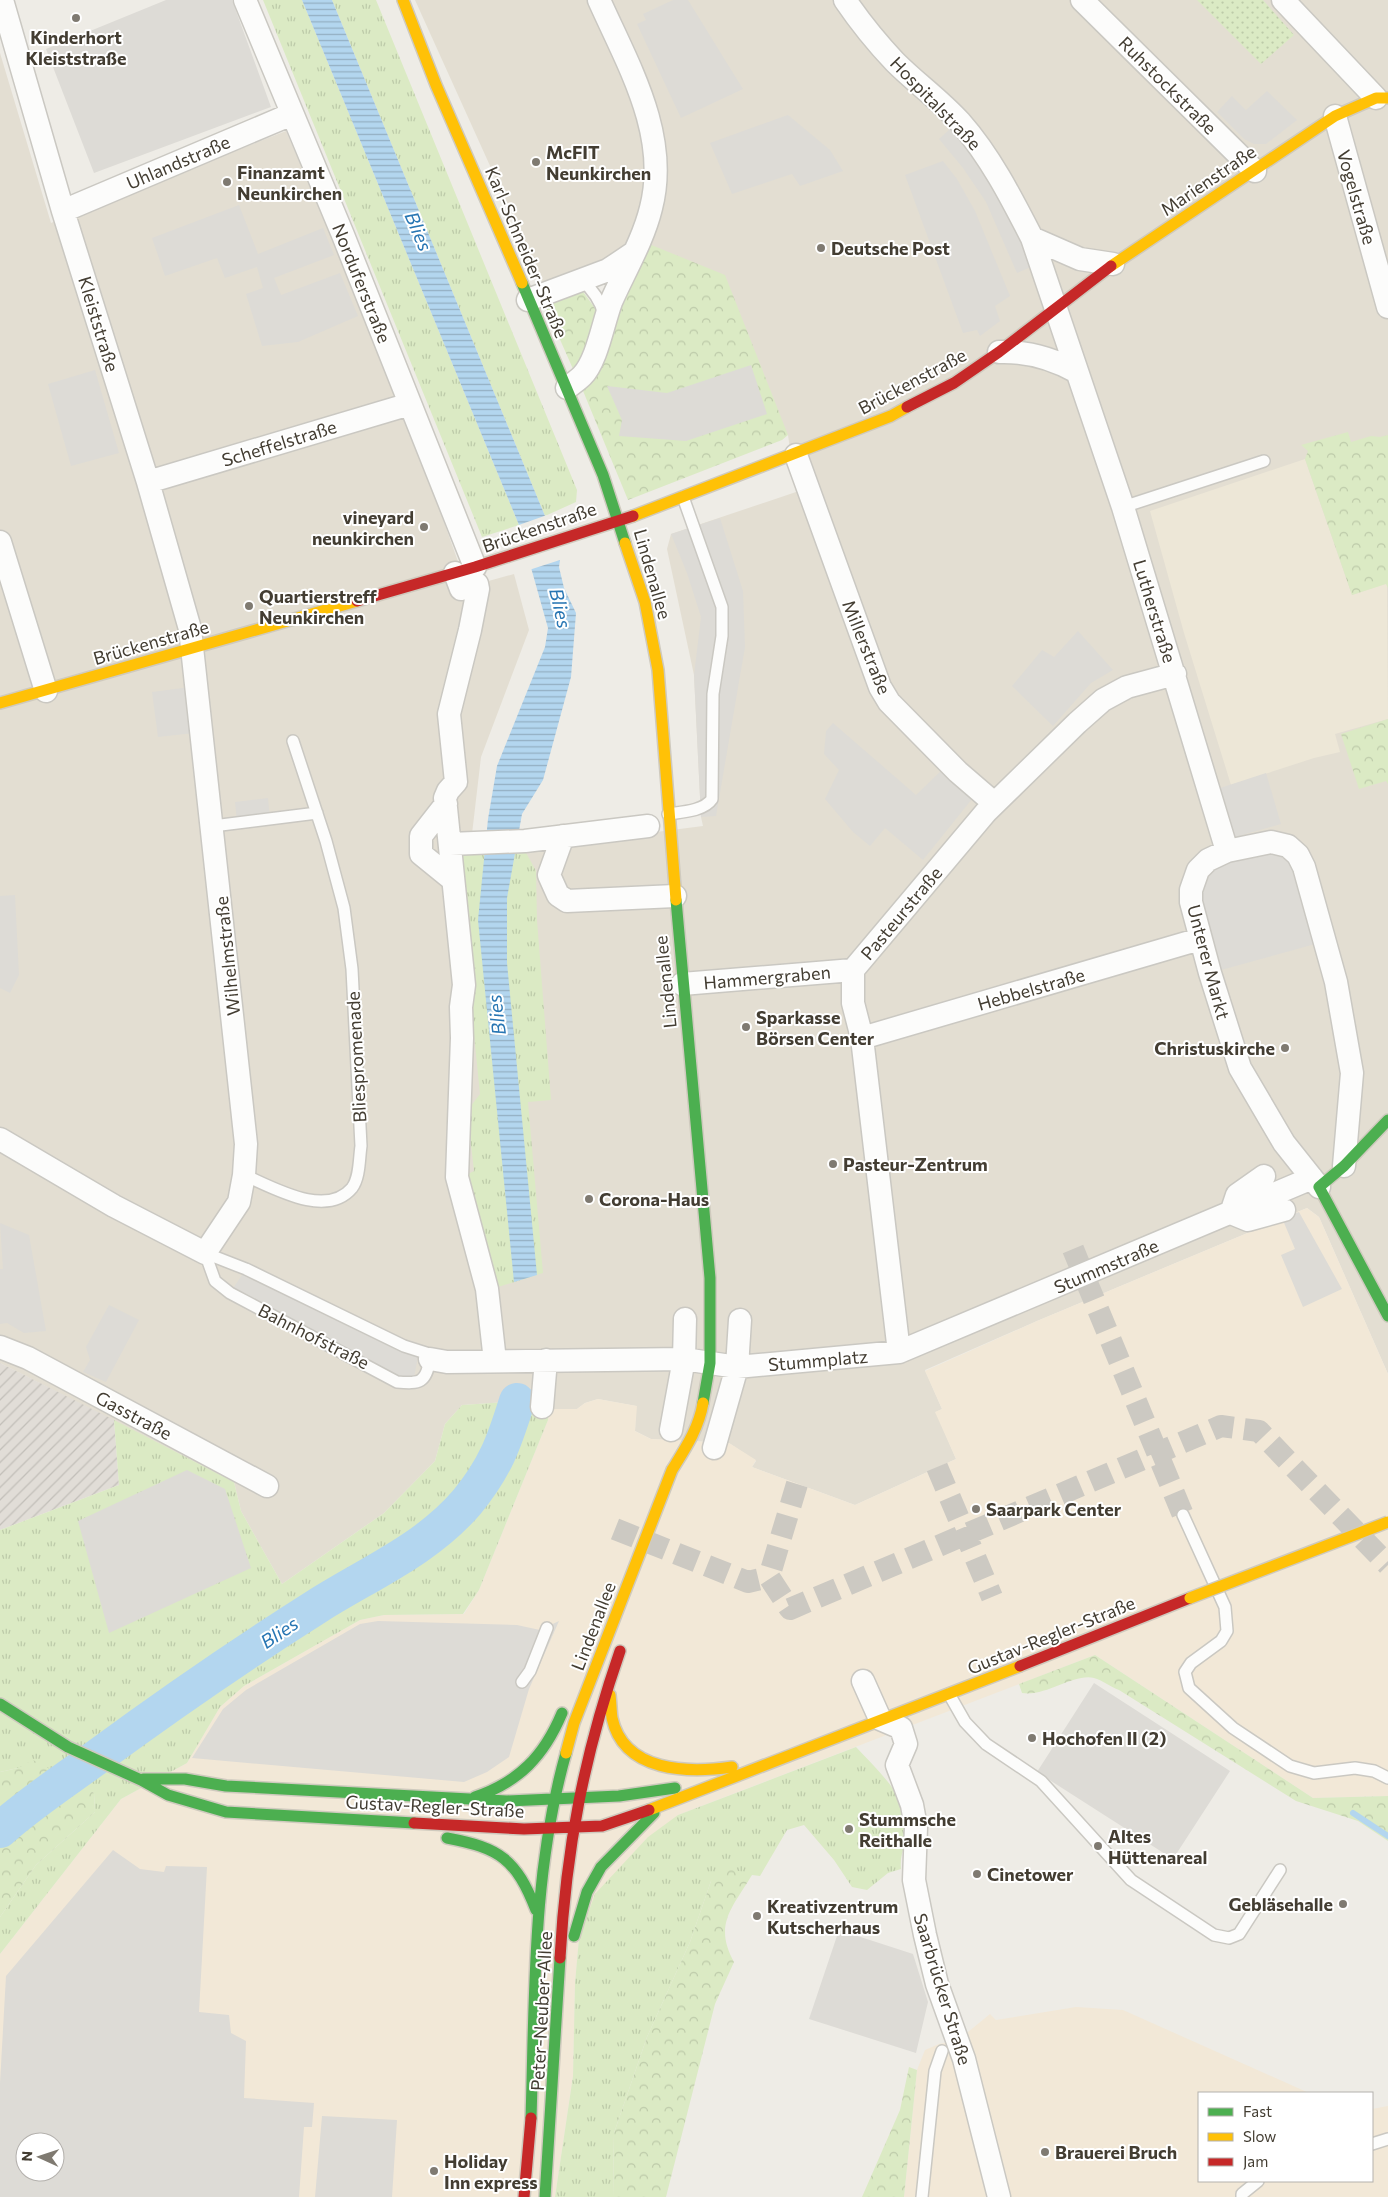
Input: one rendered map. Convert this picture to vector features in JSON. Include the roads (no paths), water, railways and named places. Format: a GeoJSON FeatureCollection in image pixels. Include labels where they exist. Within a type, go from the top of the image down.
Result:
{"type":"FeatureCollection","features":[{"type":"Feature","properties":{"kind":"main road","name":"Karl-Schneider-Straße"},"geometry":{"type":"LineString","coordinates":[[403,0],[436,85],[567,388],[619,519]]}},
{"type":"Feature","properties":{"kind":"main road","name":"Marienstraße"},"geometry":{"type":"LineString","coordinates":[[1056,308],[1114,264],[1335,116],[1382,98]]}},
{"type":"Feature","properties":{"kind":"main road","name":"Brückenstraße"},"geometry":{"type":"LineString","coordinates":[[0,703],[474,567],[683,497],[796,455],[891,416],[954,383],[999,352],[1056,308]]}},
{"type":"Feature","properties":{"kind":"main road","name":"Lindenallee"},"geometry":{"type":"LineString","coordinates":[[548,1828],[574,1723],[672,1470],[689,1443],[701,1414],[710,1363],[710,1278],[707,1228],[674,896],[658,670],[645,602],[619,519]]}},
{"type":"Feature","properties":{"kind":"main road"},"geometry":{"type":"LineString","coordinates":[[1388,1120],[1344,1166],[1316,1183],[1388,1316]]}},
{"type":"Feature","properties":{"kind":"main road","name":"Lindenallee"},"geometry":{"type":"LineString","coordinates":[[686,1470],[689,1443]]}},
{"type":"Feature","properties":{"kind":"main road","name":"Gustav-Regler-Straße"},"geometry":{"type":"LineString","coordinates":[[2,1705],[68,1747],[141,1780],[168,1795],[226,1812],[524,1829],[602,1826],[632,1817],[726,1778],[949,1694],[1388,1522]]}},
{"type":"Feature","properties":{"kind":"main road"},"geometry":{"type":"LineString","coordinates":[[593,1638],[614,1617]]}},
{"type":"Feature","properties":{"kind":"main road","name":"Lindenallee"},"geometry":{"type":"LineString","coordinates":[[572,1828],[611,1678],[624,1642]]}},
{"type":"Feature","properties":{"kind":"main road"},"geometry":{"type":"LineString","coordinates":[[611,1678],[610,1714],[614,1730],[630,1752],[647,1763],[675,1771],[720,1769],[785,1757]]}},
{"type":"Feature","properties":{"kind":"main road"},"geometry":{"type":"LineString","coordinates":[[464,1800],[495,1791],[522,1774],[546,1748],[567,1699]]}},
{"type":"Feature","properties":{"kind":"main road","name":"Gustav-Regler-Straße"},"geometry":{"type":"LineString","coordinates":[[141,1780],[185,1779],[226,1786],[464,1800],[554,1801],[659,1791],[726,1778]]}},
{"type":"Feature","properties":{"kind":"main road"},"geometry":{"type":"LineString","coordinates":[[556,2023],[572,1942],[587,1892],[601,1868],[614,1852],[663,1804]]}},
{"type":"Feature","properties":{"kind":"main road"},"geometry":{"type":"LineString","coordinates":[[226,1812],[272,1826]]}},
{"type":"Feature","properties":{"kind":"main road","name":"Peter-Neuber-Allee"},"geometry":{"type":"LineString","coordinates":[[524,2197],[531,2136],[537,1912],[548,1828]]}},
{"type":"Feature","properties":{"kind":"main road","name":"Peter-Neuber-Allee"},"geometry":{"type":"LineString","coordinates":[[545,2197],[551,2141],[556,2023],[572,1828]]}},
{"type":"Feature","properties":{"kind":"main road"},"geometry":{"type":"LineString","coordinates":[[437,1838],[479,1844],[495,1850],[512,1862],[522,1875],[537,1912]]}},
{"type":"Feature","properties":{"kind":"street","name":"Kleiststraße"},"geometry":{"type":"LineString","coordinates":[[2,0],[63,210],[148,482],[194,648]]}},
{"type":"Feature","properties":{"kind":"street","name":"Norduferstraße"},"geometry":{"type":"LineString","coordinates":[[245,0],[410,404],[474,567]]}},
{"type":"Feature","properties":{"kind":"street"},"geometry":{"type":"LineString","coordinates":[[567,388],[583,375],[594,354],[605,318],[651,208],[657,161],[654,134],[633,77],[599,0]]}},
{"type":"Feature","properties":{"kind":"street","name":"Hospitalstraße"},"geometry":{"type":"LineString","coordinates":[[845,0],[858,19],[895,62],[959,121],[983,151],[1011,197],[1032,238],[1056,308]]}},
{"type":"Feature","properties":{"kind":"street","name":"Ruhstockstraße"},"geometry":{"type":"LineString","coordinates":[[1082,0],[1255,171]]}},
{"type":"Feature","properties":{"kind":"street"},"geometry":{"type":"LineString","coordinates":[[1283,0],[1382,98]]}},
{"type":"Feature","properties":{"kind":"street","name":"Uhlandstraße"},"geometry":{"type":"LineString","coordinates":[[63,210],[292,114]]}},
{"type":"Feature","properties":{"kind":"street","name":"Vogelstraße"},"geometry":{"type":"LineString","coordinates":[[1335,116],[1388,307]]}},
{"type":"Feature","properties":{"kind":"street"},"geometry":{"type":"LineString","coordinates":[[1032,238],[1080,259],[1114,264]]}},
{"type":"Feature","properties":{"kind":"street"},"geometry":{"type":"LineString","coordinates":[[528,300],[608,270],[632,254]]}},
{"type":"Feature","properties":{"kind":"street","name":"Lutherstraße"},"geometry":{"type":"LineString","coordinates":[[1056,308],[1123,507],[1227,851]]}},
{"type":"Feature","properties":{"kind":"street"},"geometry":{"type":"LineString","coordinates":[[999,352],[1019,352],[1041,356],[1077,372]]}},
{"type":"Feature","properties":{"kind":"street","name":"Scheffelstraße"},"geometry":{"type":"LineString","coordinates":[[148,482],[410,404]]}},
{"type":"Feature","properties":{"kind":"street","name":"Millerstraße"},"geometry":{"type":"LineString","coordinates":[[796,455],[880,687],[889,702],[944,758],[994,803]]}},
{"type":"Feature","properties":{"kind":"street"},"geometry":{"type":"LineString","coordinates":[[0,542],[46,690]]}},
{"type":"Feature","properties":{"kind":"street"},"geometry":{"type":"LineString","coordinates":[[474,567],[461,589],[477,584],[478,589],[449,714],[456,782],[448,791],[448,807],[442,844],[453,880],[464,985],[461,1007],[462,1038],[457,1177],[487,1289],[495,1361]]}},
{"type":"Feature","properties":{"kind":"street","name":"Wilhelmstraße"},"geometry":{"type":"LineString","coordinates":[[194,648],[246,1144],[244,1175],[239,1202],[204,1253]]}},
{"type":"Feature","properties":{"kind":"street","name":"Pasteurstraße"},"geometry":{"type":"LineString","coordinates":[[900,1352],[862,1038],[854,1003],[853,970],[994,803],[1104,700],[1127,687],[1175,674]]}},
{"type":"Feature","properties":{"kind":"street"},"geometry":{"type":"LineString","coordinates":[[442,844],[525,841],[563,836],[598,827],[634,824]]}},
{"type":"Feature","properties":{"kind":"street"},"geometry":{"type":"LineString","coordinates":[[563,836],[549,875],[558,895],[567,901],[674,896]]}},
{"type":"Feature","properties":{"kind":"street","name":"Unterer Markt"},"geometry":{"type":"LineString","coordinates":[[1316,1183],[1284,1143],[1240,1068],[1200,939],[1191,902],[1194,879],[1198,870],[1208,860],[1227,851],[1271,842],[1288,846],[1298,855],[1304,867],[1336,982],[1352,1073],[1344,1166]]}},
{"type":"Feature","properties":{"kind":"street","name":"Hebbelstraße"},"geometry":{"type":"LineString","coordinates":[[862,1038],[1200,939]]}},
{"type":"Feature","properties":{"kind":"street","name":"Hammergraben"},"geometry":{"type":"LineString","coordinates":[[682,984],[853,970]]}},
{"type":"Feature","properties":{"kind":"street","name":"Bahnhofstraße"},"geometry":{"type":"LineString","coordinates":[[0,1139],[114,1206],[204,1253]]}},
{"type":"Feature","properties":{"kind":"street"},"geometry":{"type":"LineString","coordinates":[[1264,1176],[1237,1195],[1231,1213],[1248,1220],[1284,1210]]}},
{"type":"Feature","properties":{"kind":"street","name":"Stummstraße"},"geometry":{"type":"LineString","coordinates":[[900,1352],[1231,1213],[1316,1183]]}},
{"type":"Feature","properties":{"kind":"street"},"geometry":{"type":"LineString","coordinates":[[671,1430],[684,1359],[685,1319]]}},
{"type":"Feature","properties":{"kind":"street"},"geometry":{"type":"LineString","coordinates":[[714,1448],[737,1367],[740,1320]]}},
{"type":"Feature","properties":{"kind":"street","name":"Gasstraße"},"geometry":{"type":"LineString","coordinates":[[0,1347],[28,1358],[268,1486]]}},
{"type":"Feature","properties":{"kind":"street","name":"Stummplatz"},"geometry":{"type":"LineString","coordinates":[[710,1363],[737,1367],[900,1352]]}},
{"type":"Feature","properties":{"kind":"street","name":"Bahnhofstraße"},"geometry":{"type":"LineString","coordinates":[[430,1359],[447,1362],[684,1359],[710,1363]]}},
{"type":"Feature","properties":{"kind":"street"},"geometry":{"type":"LineString","coordinates":[[542,1407],[546,1360]]}},
{"type":"Feature","properties":{"kind":"street"},"geometry":{"type":"LineString","coordinates":[[863,1681],[880,1719]]}},
{"type":"Feature","properties":{"kind":"street","name":"Saarbrücker Straße"},"geometry":{"type":"LineString","coordinates":[[880,1719],[901,1728],[906,1744],[897,1765],[912,1805],[916,1827],[914,1866],[917,1904],[937,1984],[964,2059],[999,2197]]}},
{"type":"Feature","properties":{"kind":"lane"},"geometry":{"type":"LineString","coordinates":[[581,279],[592,289],[602,305],[605,318]]}},
{"type":"Feature","properties":{"kind":"lane"},"geometry":{"type":"LineString","coordinates":[[1123,507],[1264,461]]}},
{"type":"Feature","properties":{"kind":"lane"},"geometry":{"type":"LineString","coordinates":[[668,814],[689,811],[708,804],[712,798],[713,694],[722,636],[722,607],[683,497]]}},
{"type":"Feature","properties":{"kind":"lane","name":"Bliespromenade"},"geometry":{"type":"LineString","coordinates":[[244,1175],[301,1199],[322,1201],[338,1197],[352,1187],[358,1173],[361,1146],[352,969],[344,908],[317,813],[293,741]]}},
{"type":"Feature","properties":{"kind":"lane"},"geometry":{"type":"LineString","coordinates":[[213,826],[317,813]]}},
{"type":"Feature","properties":{"kind":"lane","name":"Bahnhofstraße"},"geometry":{"type":"LineString","coordinates":[[204,1253],[246,1269],[404,1346],[426,1353],[430,1359],[428,1372],[423,1380],[413,1384],[397,1382],[230,1293],[214,1281],[204,1253]]}},
{"type":"Feature","properties":{"kind":"lane"},"geometry":{"type":"LineString","coordinates":[[1183,1515],[1225,1607],[1227,1630],[1222,1641],[1191,1663],[1186,1672],[1189,1688],[1233,1728],[1290,1766],[1314,1773],[1355,1768],[1374,1771],[1388,1778]]}},
{"type":"Feature","properties":{"kind":"lane"},"geometry":{"type":"LineString","coordinates":[[522,1682],[530,1671],[547,1628]]}},
{"type":"Feature","properties":{"kind":"lane"},"geometry":{"type":"LineString","coordinates":[[949,1694],[965,1722],[986,1744],[1041,1781],[1131,1880],[1214,1935],[1229,1938],[1239,1934],[1280,1870]]}},
{"type":"Feature","properties":{"kind":"lane"},"geometry":{"type":"LineString","coordinates":[[922,2197],[935,2071],[942,2051]]}},
{"type":"Feature","properties":{"kind":"lane"},"geometry":{"type":"LineString","coordinates":[[1373,2144],[1388,2140]]}},
{"type":"Feature","properties":{"kind":"lane"},"geometry":{"type":"LineString","coordinates":[[1242,2197],[1242,2194],[1257,2182]]}},
{"type":"Feature","properties":{"kind":"water"},"geometry":{"type":"Polygon","coordinates":[[[302,0],[332,0],[545,516],[560,560],[559,567],[564,588],[576,613],[571,677],[543,780],[522,814],[507,898],[507,963],[537,1275],[514,1282],[478,920],[488,819],[497,766],[545,647],[548,628],[519,525],[302,0]]]}},
{"type":"Feature","properties":{"kind":"waterway","name":"Blies"},"geometry":{"type":"LineString","coordinates":[[0,1830],[47,1792],[207,1679],[338,1593],[416,1547],[451,1519],[477,1490],[492,1466],[508,1430],[517,1401]]}},
{"type":"Feature","properties":{"kind":"waterway"},"geometry":{"type":"LineString","coordinates":[[1353,1813],[1388,1836]]}},
{"type":"Feature","properties":{"kind":"tunnel"},"geometry":{"type":"LineString","coordinates":[[1073,1249],[1183,1515]]}},
{"type":"Feature","properties":{"kind":"tunnel"},"geometry":{"type":"LineString","coordinates":[[797,1484],[769,1577],[790,1609],[1221,1426],[1259,1431],[1388,1565]]}},
{"type":"Feature","properties":{"kind":"tunnel"},"geometry":{"type":"LineString","coordinates":[[937,1467],[992,1597]]}},
{"type":"Feature","properties":{"kind":"tunnel"},"geometry":{"type":"LineString","coordinates":[[615,1529],[748,1582],[769,1577]]}},
{"type":"Feature","properties":{"kind":"place","name":"Kinderhort Kleiststraße"},"geometry":{"type":"Point","coordinates":[76,18]}},
{"type":"Feature","properties":{"kind":"place","name":"McFIT Neunkirchen"},"geometry":{"type":"Point","coordinates":[536,162]}},
{"type":"Feature","properties":{"kind":"place","name":"Finanzamt Neunkirchen"},"geometry":{"type":"Point","coordinates":[227,182]}},
{"type":"Feature","properties":{"kind":"place","name":"Deutsche Post"},"geometry":{"type":"Point","coordinates":[821,248]}},
{"type":"Feature","properties":{"kind":"place","name":"vineyard neunkirchen"},"geometry":{"type":"Point","coordinates":[424,527]}},
{"type":"Feature","properties":{"kind":"place","name":"Quartierstreff Neunkirchen"},"geometry":{"type":"Point","coordinates":[249,606]}},
{"type":"Feature","properties":{"kind":"place","name":"Sparkasse Börsen Center"},"geometry":{"type":"Point","coordinates":[746,1027]}},
{"type":"Feature","properties":{"kind":"place","name":"Christuskirche"},"geometry":{"type":"Point","coordinates":[1285,1048]}},
{"type":"Feature","properties":{"kind":"place","name":"Pasteur-Zentrum"},"geometry":{"type":"Point","coordinates":[833,1164]}},
{"type":"Feature","properties":{"kind":"place","name":"Corona-Haus"},"geometry":{"type":"Point","coordinates":[589,1199]}},
{"type":"Feature","properties":{"kind":"place","name":"Saarpark Center"},"geometry":{"type":"Point","coordinates":[976,1509]}},
{"type":"Feature","properties":{"kind":"place","name":"Hochofen II (2)"},"geometry":{"type":"Point","coordinates":[1032,1738]}},
{"type":"Feature","properties":{"kind":"place","name":"Stummsche Reithalle"},"geometry":{"type":"Point","coordinates":[849,1829]}},
{"type":"Feature","properties":{"kind":"place","name":"Altes Hüttenareal"},"geometry":{"type":"Point","coordinates":[1098,1846]}},
{"type":"Feature","properties":{"kind":"place","name":"Cinetower"},"geometry":{"type":"Point","coordinates":[977,1874]}},
{"type":"Feature","properties":{"kind":"place","name":"Gebläsehalle"},"geometry":{"type":"Point","coordinates":[1343,1904]}},
{"type":"Feature","properties":{"kind":"place","name":"Kreativzentrum Kutscherhaus"},"geometry":{"type":"Point","coordinates":[757,1916]}},
{"type":"Feature","properties":{"kind":"place","name":"Brauerei Bruch"},"geometry":{"type":"Point","coordinates":[1045,2152]}},
{"type":"Feature","properties":{"kind":"place","name":"Holiday Inn express"},"geometry":{"type":"Point","coordinates":[434,2171]}}]}
